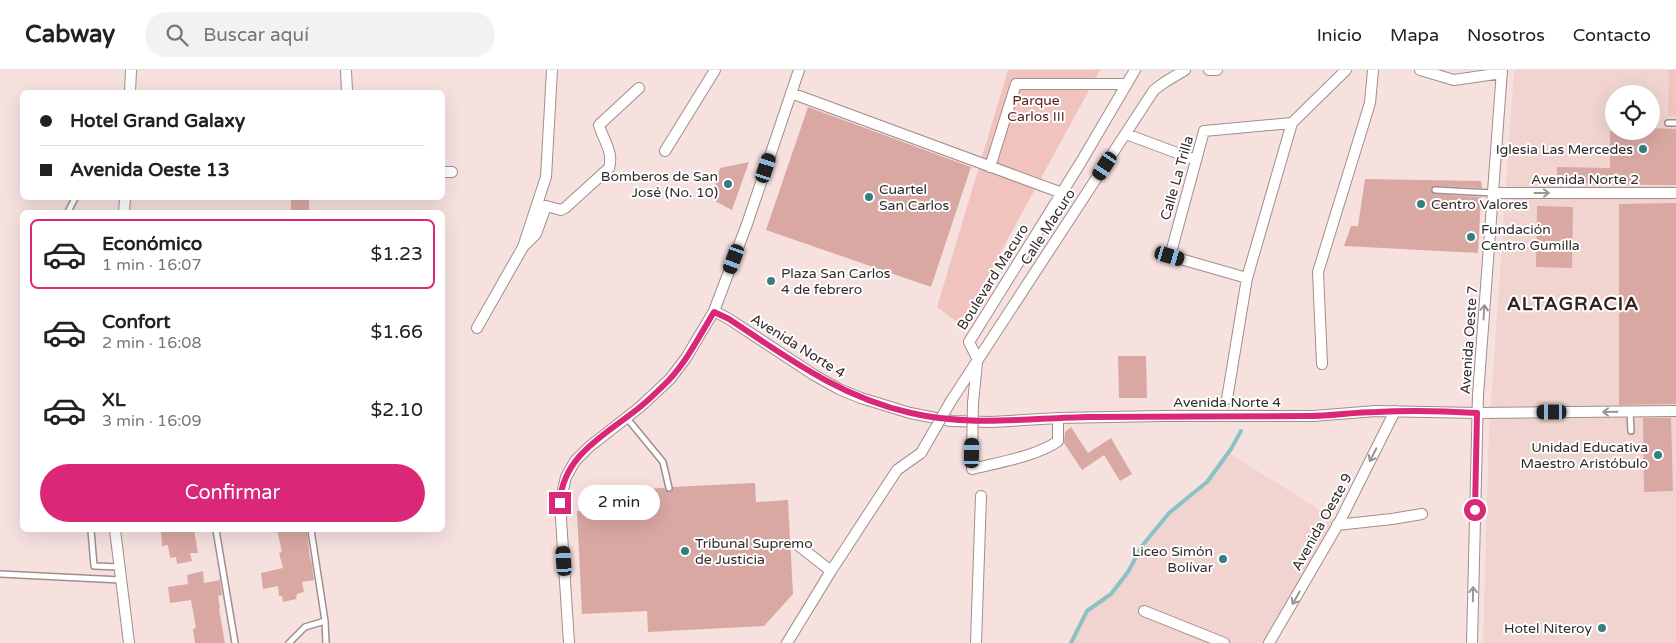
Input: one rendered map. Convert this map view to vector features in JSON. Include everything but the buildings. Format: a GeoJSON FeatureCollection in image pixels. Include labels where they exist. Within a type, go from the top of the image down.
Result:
{"type":"FeatureCollection","features":[{"type":"Feature","properties":{"kind":"street"},"geometry":{"type":"LineString","coordinates":[[130,90],[131,70]]}},
{"type":"Feature","properties":{"kind":"street"},"geometry":{"type":"LineString","coordinates":[[346,70],[347,90]]}},
{"type":"Feature","properties":{"kind":"street"},"geometry":{"type":"LineString","coordinates":[[477,328],[523,247],[546,177],[552,70]]}},
{"type":"Feature","properties":{"kind":"street"},"geometry":{"type":"LineString","coordinates":[[665,152],[715,70]]}},
{"type":"Feature","properties":{"kind":"street"},"geometry":{"type":"LineString","coordinates":[[569,643],[561,522],[562,490],[566,477],[579,456],[640,407],[670,379],[686,358],[714,312],[747,224],[799,70]]}},
{"type":"Feature","properties":{"kind":"street","name":"Boulevard Macuro"},"geometry":{"type":"LineString","coordinates":[[978,360],[969,342],[1062,193],[1135,70]]}},
{"type":"Feature","properties":{"kind":"street","name":"Calle Macuro"},"geometry":{"type":"LineString","coordinates":[[978,360],[1154,90],[1185,70]]}},
{"type":"Feature","properties":{"kind":"street"},"geometry":{"type":"LineString","coordinates":[[1209,70],[1217,70]]}},
{"type":"Feature","properties":{"kind":"street"},"geometry":{"type":"LineString","coordinates":[[1226,399],[1247,278],[1292,123],[1346,70]]}},
{"type":"Feature","properties":{"kind":"street"},"geometry":{"type":"LineString","coordinates":[[1322,364],[1318,272],[1370,103],[1373,70]]}},
{"type":"Feature","properties":{"kind":"street"},"geometry":{"type":"LineString","coordinates":[[1420,70],[1454,80],[1502,72]]}},
{"type":"Feature","properties":{"kind":"street","name":"Avenida Oeste 7"},"geometry":{"type":"LineString","coordinates":[[1472,643],[1477,413],[1502,72]]}},
{"type":"Feature","properties":{"kind":"street"},"geometry":{"type":"LineString","coordinates":[[990,167],[1016,84],[1127,84]]}},
{"type":"Feature","properties":{"kind":"street"},"geometry":{"type":"LineString","coordinates":[[523,247],[536,234],[546,206],[561,210],[565,208],[609,168],[612,159],[599,124],[639,88]]}},
{"type":"Feature","properties":{"kind":"street"},"geometry":{"type":"LineString","coordinates":[[791,93],[1062,193]]}},
{"type":"Feature","properties":{"kind":"street","name":"Calle La Trilla"},"geometry":{"type":"LineString","coordinates":[[1247,278],[1170,256],[1204,131],[1292,123]]}},
{"type":"Feature","properties":{"kind":"street"},"geometry":{"type":"LineString","coordinates":[[1126,134],[1196,160]]}},
{"type":"Feature","properties":{"kind":"street","name":"Avenida Norte 2"},"geometry":{"type":"LineString","coordinates":[[1493,193],[1676,193]]}},
{"type":"Feature","properties":{"kind":"street","name":"Avenida Norte 4"},"geometry":{"type":"LineString","coordinates":[[714,312],[729,319],[814,375],[839,388],[882,405],[910,413],[961,422],[1170,416],[1313,416],[1395,411],[1477,413],[1676,411]]}},
{"type":"Feature","properties":{"kind":"street"},"geometry":{"type":"LineString","coordinates":[[787,643],[831,571],[897,470],[920,453],[978,360]]}},
{"type":"Feature","properties":{"kind":"street"},"geometry":{"type":"LineString","coordinates":[[978,360],[973,402],[972,469],[1005,462],[1050,447],[1058,441],[1058,418]]}},
{"type":"Feature","properties":{"kind":"street","name":"Avenida Oeste 9"},"geometry":{"type":"LineString","coordinates":[[1269,643],[1338,525],[1395,411]]}},
{"type":"Feature","properties":{"kind":"street"},"geometry":{"type":"LineString","coordinates":[[976,643],[981,496]]}},
{"type":"Feature","properties":{"kind":"street"},"geometry":{"type":"LineString","coordinates":[[1338,525],[1383,521],[1422,514]]}},
{"type":"Feature","properties":{"kind":"street"},"geometry":{"type":"LineString","coordinates":[[115,532],[129,643]]}},
{"type":"Feature","properties":{"kind":"street"},"geometry":{"type":"LineString","coordinates":[[799,546],[831,571]]}},
{"type":"Feature","properties":{"kind":"street"},"geometry":{"type":"LineString","coordinates":[[1144,611],[1224,643]]}},
{"type":"Feature","properties":{"kind":"lane"},"geometry":{"type":"LineString","coordinates":[[1668,123],[1676,123]]}},
{"type":"Feature","properties":{"kind":"lane"},"geometry":{"type":"LineString","coordinates":[[1435,190],[1493,193]]}},
{"type":"Feature","properties":{"kind":"lane"},"geometry":{"type":"LineString","coordinates":[[1630,411],[1631,431]]}},
{"type":"Feature","properties":{"kind":"lane"},"geometry":{"type":"LineString","coordinates":[[626,417],[663,462],[669,488]]}},
{"type":"Feature","properties":{"kind":"lane"},"geometry":{"type":"LineString","coordinates":[[92,532],[94,566],[119,567]]}},
{"type":"Feature","properties":{"kind":"lane"},"geometry":{"type":"LineString","coordinates":[[216,532],[235,643]]}},
{"type":"Feature","properties":{"kind":"lane"},"geometry":{"type":"LineString","coordinates":[[311,532],[325,621],[326,643]]}},
{"type":"Feature","properties":{"kind":"lane"},"geometry":{"type":"LineString","coordinates":[[0,574],[121,580]]}},
{"type":"Feature","properties":{"kind":"lane"},"geometry":{"type":"LineString","coordinates":[[289,643],[305,626],[325,621]]}},
{"type":"Feature","properties":{"kind":"shaded area"},"geometry":{"type":"Polygon","coordinates":[[[1514,70],[1676,70],[1676,643],[1483,643],[1489,431],[1514,70]]]}},
{"type":"Feature","properties":{"kind":"shaded area","name":"Liceo Simón Bolívar"},"geometry":{"type":"Polygon","coordinates":[[[1229,453],[1334,519],[1265,643],[1071,643],[1084,614],[1111,594],[1128,572],[1142,546],[1161,523],[1201,486],[1229,453]]]}},
{"type":"Feature","properties":{"kind":"green space","name":"Parque Carlos III"},"geometry":{"type":"Polygon","coordinates":[[[1008,70],[1100,70],[961,325],[937,307],[1008,70]]]}},
{"type":"Feature","properties":{"kind":"green space"},"geometry":{"type":"Polygon","coordinates":[[[1669,70],[1676,70],[1676,116],[1668,116],[1669,70]]]}},
{"type":"Feature","properties":{"kind":"waterway"},"geometry":{"type":"LineString","coordinates":[[1071,643],[1087,611],[1111,594],[1128,572],[1142,546],[1169,513],[1207,482],[1231,449],[1241,431]]}},
{"type":"Feature","properties":{"kind":"place","name":"Iglesia Las Mercedes"},"geometry":{"type":"Point","coordinates":[1643,149]}},
{"type":"Feature","properties":{"kind":"place","name":"Bomberos de San José (No. 10)"},"geometry":{"type":"Point","coordinates":[728,184]}},
{"type":"Feature","properties":{"kind":"place","name":"Cuartel San Carlos"},"geometry":{"type":"Point","coordinates":[869,197]}},
{"type":"Feature","properties":{"kind":"place","name":"Centro Valores"},"geometry":{"type":"Point","coordinates":[1421,204]}},
{"type":"Feature","properties":{"kind":"place","name":"Fundación Centro Gumilla"},"geometry":{"type":"Point","coordinates":[1471,237]}},
{"type":"Feature","properties":{"kind":"place","name":"Plaza San Carlos 4 de febrero"},"geometry":{"type":"Point","coordinates":[771,281]}},
{"type":"Feature","properties":{"kind":"place","name":"Unidad Educativa Maestro Aristóbulo"},"geometry":{"type":"Point","coordinates":[1658,455]}},
{"type":"Feature","properties":{"kind":"place","name":"Tribunal Supremo de Justicia"},"geometry":{"type":"Point","coordinates":[685,551]}},
{"type":"Feature","properties":{"kind":"place","name":"Liceo Simón Bolívar"},"geometry":{"type":"Point","coordinates":[1223,559]}},
{"type":"Feature","properties":{"kind":"place","name":"Hotel Niteroy"},"geometry":{"type":"Point","coordinates":[1602,628]}},
{"type":"Feature","properties":{"kind":"district","name":"ALTAGRACIA"},"geometry":{"type":"Point","coordinates":[1573,304]}},
{"type":"Feature","properties":{"kind":"route"},"geometry":{"type":"LineString","coordinates":[[560,503],[566,477],[579,456],[640,407],[670,379],[686,358],[714,312],[729,319],[814,375],[839,388],[862,398],[910,413],[951,421],[991,422],[1058,418],[1162,416],[1313,416],[1430,411],[1477,413],[1475,510]]}}]}
